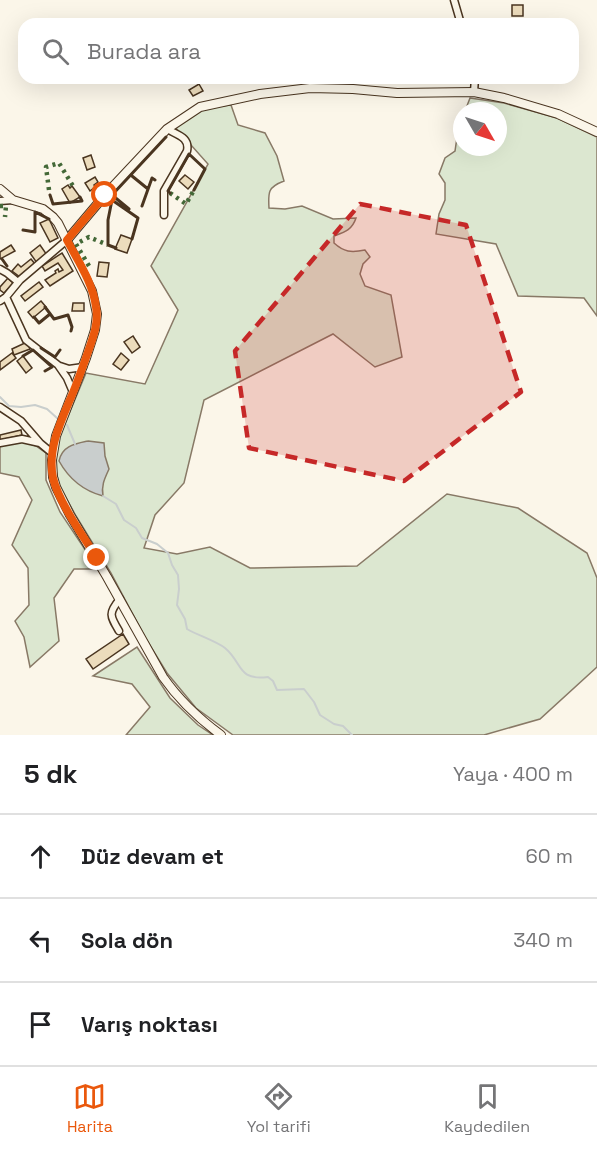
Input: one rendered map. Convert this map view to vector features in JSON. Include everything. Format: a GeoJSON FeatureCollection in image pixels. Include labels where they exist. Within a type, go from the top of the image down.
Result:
{"type":"FeatureCollection","features":[{"type":"Feature","properties":{"kind":"street"},"geometry":{"type":"LineString","coordinates":[[454,0],[459,18]]}},
{"type":"Feature","properties":{"kind":"street"},"geometry":{"type":"LineString","coordinates":[[474,92],[475,84]]}},
{"type":"Feature","properties":{"kind":"street"},"geometry":{"type":"LineString","coordinates":[[74,392],[58,365],[26,340],[3,299],[18,282],[67,240],[105,195],[167,129],[200,107],[268,93],[310,88],[396,93],[474,92],[558,114],[597,132]]}},
{"type":"Feature","properties":{"kind":"street"},"geometry":{"type":"LineString","coordinates":[[164,215],[164,191],[187,151],[188,144],[186,139],[167,129]]}},
{"type":"Feature","properties":{"kind":"street"},"geometry":{"type":"LineString","coordinates":[[0,189],[14,200]]}},
{"type":"Feature","properties":{"kind":"street"},"geometry":{"type":"LineString","coordinates":[[0,201],[14,200],[38,207],[58,223],[90,284],[96,307],[95,330],[74,392],[60,424],[52,453],[52,473],[56,488],[152,659],[172,690],[192,712],[221,735]]}},
{"type":"Feature","properties":{"kind":"street"},"geometry":{"type":"LineString","coordinates":[[0,269],[18,282]]}},
{"type":"Feature","properties":{"kind":"street"},"geometry":{"type":"LineString","coordinates":[[58,365],[69,369],[83,367]]}},
{"type":"Feature","properties":{"kind":"street"},"geometry":{"type":"LineString","coordinates":[[0,407],[21,421],[52,453]]}},
{"type":"Feature","properties":{"kind":"street"},"geometry":{"type":"LineString","coordinates":[[0,442],[22,439],[40,443]]}},
{"type":"Feature","properties":{"kind":"street"},"geometry":{"type":"LineString","coordinates":[[119,631],[111,618],[111,609],[120,599]]}},
{"type":"Feature","properties":{"kind":"highlighted area"},"geometry":{"type":"Polygon","coordinates":[[[360,204],[466,225],[521,392],[404,481],[249,448],[235,351],[360,204]]]}},
{"type":"Feature","properties":{"kind":"green space"},"geometry":{"type":"Polygon","coordinates":[[[470,98],[497,102],[468,102],[470,98]]]}},
{"type":"Feature","properties":{"kind":"green space"},"geometry":{"type":"Polygon","coordinates":[[[507,104],[557,118],[597,137],[597,316],[584,298],[518,296],[496,244],[436,234],[439,214],[445,200],[445,183],[439,174],[445,158],[453,152],[453,156],[507,156],[507,104]]]}},
{"type":"Feature","properties":{"kind":"green space"},"geometry":{"type":"Polygon","coordinates":[[[231,105],[238,125],[265,133],[277,156],[284,181],[270,191],[269,208],[285,209],[302,206],[333,219],[356,218],[350,228],[334,236],[334,243],[348,251],[365,250],[370,257],[363,264],[360,274],[365,286],[391,295],[402,357],[375,367],[333,334],[204,400],[184,483],[155,515],[144,548],[177,554],[210,547],[250,568],[357,566],[447,494],[518,508],[587,553],[597,578],[597,667],[540,719],[484,735],[233,735],[196,708],[167,673],[59,485],[55,466],[56,445],[86,373],[145,384],[178,310],[151,266],[208,164],[174,126],[201,108],[231,105]]]}},
{"type":"Feature","properties":{"kind":"green space"},"geometry":{"type":"Polygon","coordinates":[[[22,441],[46,453],[46,480],[60,512],[98,569],[74,569],[54,598],[59,641],[30,667],[24,637],[15,621],[29,605],[28,568],[12,545],[32,500],[19,477],[0,473],[0,445],[22,441]]]}},
{"type":"Feature","properties":{"kind":"green space"},"geometry":{"type":"Polygon","coordinates":[[[137,647],[170,698],[198,725],[213,735],[126,735],[150,707],[132,684],[93,676],[137,647]]]}},
{"type":"Feature","properties":{"kind":"shaded area"},"geometry":{"type":"Polygon","coordinates":[[[88,441],[104,443],[109,469],[103,485],[103,496],[78,483],[59,461],[66,449],[88,441]]]}},
{"type":"Feature","properties":{"kind":"building"},"geometry":{"type":"Polygon","coordinates":[[[512,5],[523,5],[523,16],[512,16],[512,5]]]}},
{"type":"Feature","properties":{"kind":"building"},"geometry":{"type":"Polygon","coordinates":[[[199,84],[203,91],[193,96],[189,90],[199,84]]]}},
{"type":"Feature","properties":{"kind":"building"},"geometry":{"type":"Polygon","coordinates":[[[91,155],[95,167],[87,170],[83,158],[91,155]]]}},
{"type":"Feature","properties":{"kind":"building"},"geometry":{"type":"Polygon","coordinates":[[[185,175],[194,182],[188,189],[179,181],[185,175]]]}},
{"type":"Feature","properties":{"kind":"building"},"geometry":{"type":"Polygon","coordinates":[[[95,177],[98,182],[90,191],[85,183],[95,177]]]}},
{"type":"Feature","properties":{"kind":"building"},"geometry":{"type":"Polygon","coordinates":[[[68,185],[70,188],[72,186],[80,197],[70,203],[62,189],[68,185]]]}},
{"type":"Feature","properties":{"kind":"building"},"geometry":{"type":"Polygon","coordinates":[[[49,219],[58,238],[50,242],[40,223],[49,219]]]}},
{"type":"Feature","properties":{"kind":"building"},"geometry":{"type":"Polygon","coordinates":[[[121,235],[132,239],[127,253],[115,249],[121,235]]]}},
{"type":"Feature","properties":{"kind":"building"},"geometry":{"type":"Polygon","coordinates":[[[11,245],[15,251],[0,259],[0,252],[11,245]]]}},
{"type":"Feature","properties":{"kind":"building"},"geometry":{"type":"Polygon","coordinates":[[[40,245],[47,255],[37,263],[30,253],[40,245]]]}},
{"type":"Feature","properties":{"kind":"building"},"geometry":{"type":"Polygon","coordinates":[[[62,253],[73,271],[50,286],[45,280],[58,269],[59,272],[63,270],[58,263],[45,271],[42,266],[62,253]]]}},
{"type":"Feature","properties":{"kind":"building"},"geometry":{"type":"Polygon","coordinates":[[[31,259],[35,264],[20,277],[12,271],[18,264],[21,267],[31,259]]]}},
{"type":"Feature","properties":{"kind":"building"},"geometry":{"type":"Polygon","coordinates":[[[99,262],[109,263],[107,277],[97,276],[99,262]]]}},
{"type":"Feature","properties":{"kind":"building"},"geometry":{"type":"Polygon","coordinates":[[[8,278],[13,283],[4,293],[0,287],[8,278]]]}},
{"type":"Feature","properties":{"kind":"building"},"geometry":{"type":"Polygon","coordinates":[[[39,282],[43,287],[25,301],[21,296],[39,282]]]}},
{"type":"Feature","properties":{"kind":"building"},"geometry":{"type":"Polygon","coordinates":[[[41,301],[46,307],[33,318],[28,312],[41,301]]]}},
{"type":"Feature","properties":{"kind":"building"},"geometry":{"type":"Polygon","coordinates":[[[73,303],[84,303],[84,311],[72,311],[73,303]]]}},
{"type":"Feature","properties":{"kind":"building"},"geometry":{"type":"Polygon","coordinates":[[[133,336],[140,347],[132,353],[124,342],[133,336]]]}},
{"type":"Feature","properties":{"kind":"building"},"geometry":{"type":"Polygon","coordinates":[[[27,342],[30,349],[14,355],[12,349],[27,342]]]}},
{"type":"Feature","properties":{"kind":"building"},"geometry":{"type":"Polygon","coordinates":[[[12,353],[16,358],[0,370],[0,362],[12,353]]]}},
{"type":"Feature","properties":{"kind":"building"},"geometry":{"type":"Polygon","coordinates":[[[121,353],[129,360],[121,370],[113,364],[121,353]]]}},
{"type":"Feature","properties":{"kind":"building"},"geometry":{"type":"Polygon","coordinates":[[[23,356],[32,368],[26,373],[17,361],[23,356]]]}},
{"type":"Feature","properties":{"kind":"building"},"geometry":{"type":"Polygon","coordinates":[[[21,430],[22,435],[0,440],[0,435],[21,430]]]}},
{"type":"Feature","properties":{"kind":"building"},"geometry":{"type":"Polygon","coordinates":[[[123,634],[129,644],[93,669],[86,659],[123,634]]]}},
{"type":"Feature","properties":{"kind":"waterway"},"geometry":{"type":"LineString","coordinates":[[0,397],[9,406],[35,405],[47,409],[57,418]]}},
{"type":"Feature","properties":{"kind":"waterway"},"geometry":{"type":"LineString","coordinates":[[67,425],[75,444]]}},
{"type":"Feature","properties":{"kind":"waterway"},"geometry":{"type":"LineString","coordinates":[[103,496],[116,504],[124,520],[136,528],[142,538],[157,544],[168,553],[178,575],[177,605],[185,619],[187,629],[225,648],[246,674],[258,678],[268,677],[273,681],[277,690],[304,689],[320,715],[334,724],[343,726],[352,735]]}},
{"type":"Feature","properties":{"kind":"hedge"},"geometry":{"type":"LineString","coordinates":[[49,190],[46,167],[59,163],[73,186]]}},
{"type":"Feature","properties":{"kind":"hedge"},"geometry":{"type":"LineString","coordinates":[[170,193],[186,204],[194,190]]}},
{"type":"Feature","properties":{"kind":"hedge"},"geometry":{"type":"LineString","coordinates":[[0,206],[6,206],[5,217]]}},
{"type":"Feature","properties":{"kind":"hedge"},"geometry":{"type":"LineString","coordinates":[[89,266],[76,244],[89,237],[108,245]]}},
{"type":"Feature","properties":{"kind":"wall"},"geometry":{"type":"LineString","coordinates":[[129,209],[112,195],[166,137]]}},
{"type":"Feature","properties":{"kind":"wall"},"geometry":{"type":"LineString","coordinates":[[170,193],[168,191],[189,154],[205,169],[194,190]]}},
{"type":"Feature","properties":{"kind":"wall"},"geometry":{"type":"LineString","coordinates":[[132,176],[148,189]]}},
{"type":"Feature","properties":{"kind":"wall"},"geometry":{"type":"LineString","coordinates":[[142,206],[152,178],[155,180]]}},
{"type":"Feature","properties":{"kind":"wall"},"geometry":{"type":"LineString","coordinates":[[50,195],[53,204],[82,201],[80,197]]}},
{"type":"Feature","properties":{"kind":"wall"},"geometry":{"type":"LineString","coordinates":[[116,248],[108,245],[108,220],[112,200],[138,218],[132,239]]}},
{"type":"Feature","properties":{"kind":"wall"},"geometry":{"type":"LineString","coordinates":[[23,230],[35,232],[35,212],[49,219]]}},
{"type":"Feature","properties":{"kind":"wall"},"geometry":{"type":"LineString","coordinates":[[2,259],[7,266]]}},
{"type":"Feature","properties":{"kind":"wall"},"geometry":{"type":"LineString","coordinates":[[45,307],[54,319],[68,315],[71,331]]}},
{"type":"Feature","properties":{"kind":"wall"},"geometry":{"type":"LineString","coordinates":[[34,317],[39,323],[50,314]]}},
{"type":"Feature","properties":{"kind":"wall"},"geometry":{"type":"LineString","coordinates":[[41,348],[55,357],[60,350]]}},
{"type":"Feature","properties":{"kind":"wall"},"geometry":{"type":"LineString","coordinates":[[23,356],[33,350],[52,367],[45,371]]}},
{"type":"Feature","properties":{"kind":"route"},"geometry":{"type":"LineString","coordinates":[[97,558],[56,488],[52,460],[60,424],[93,338],[97,314],[90,284],[67,240],[105,195]]}}]}
